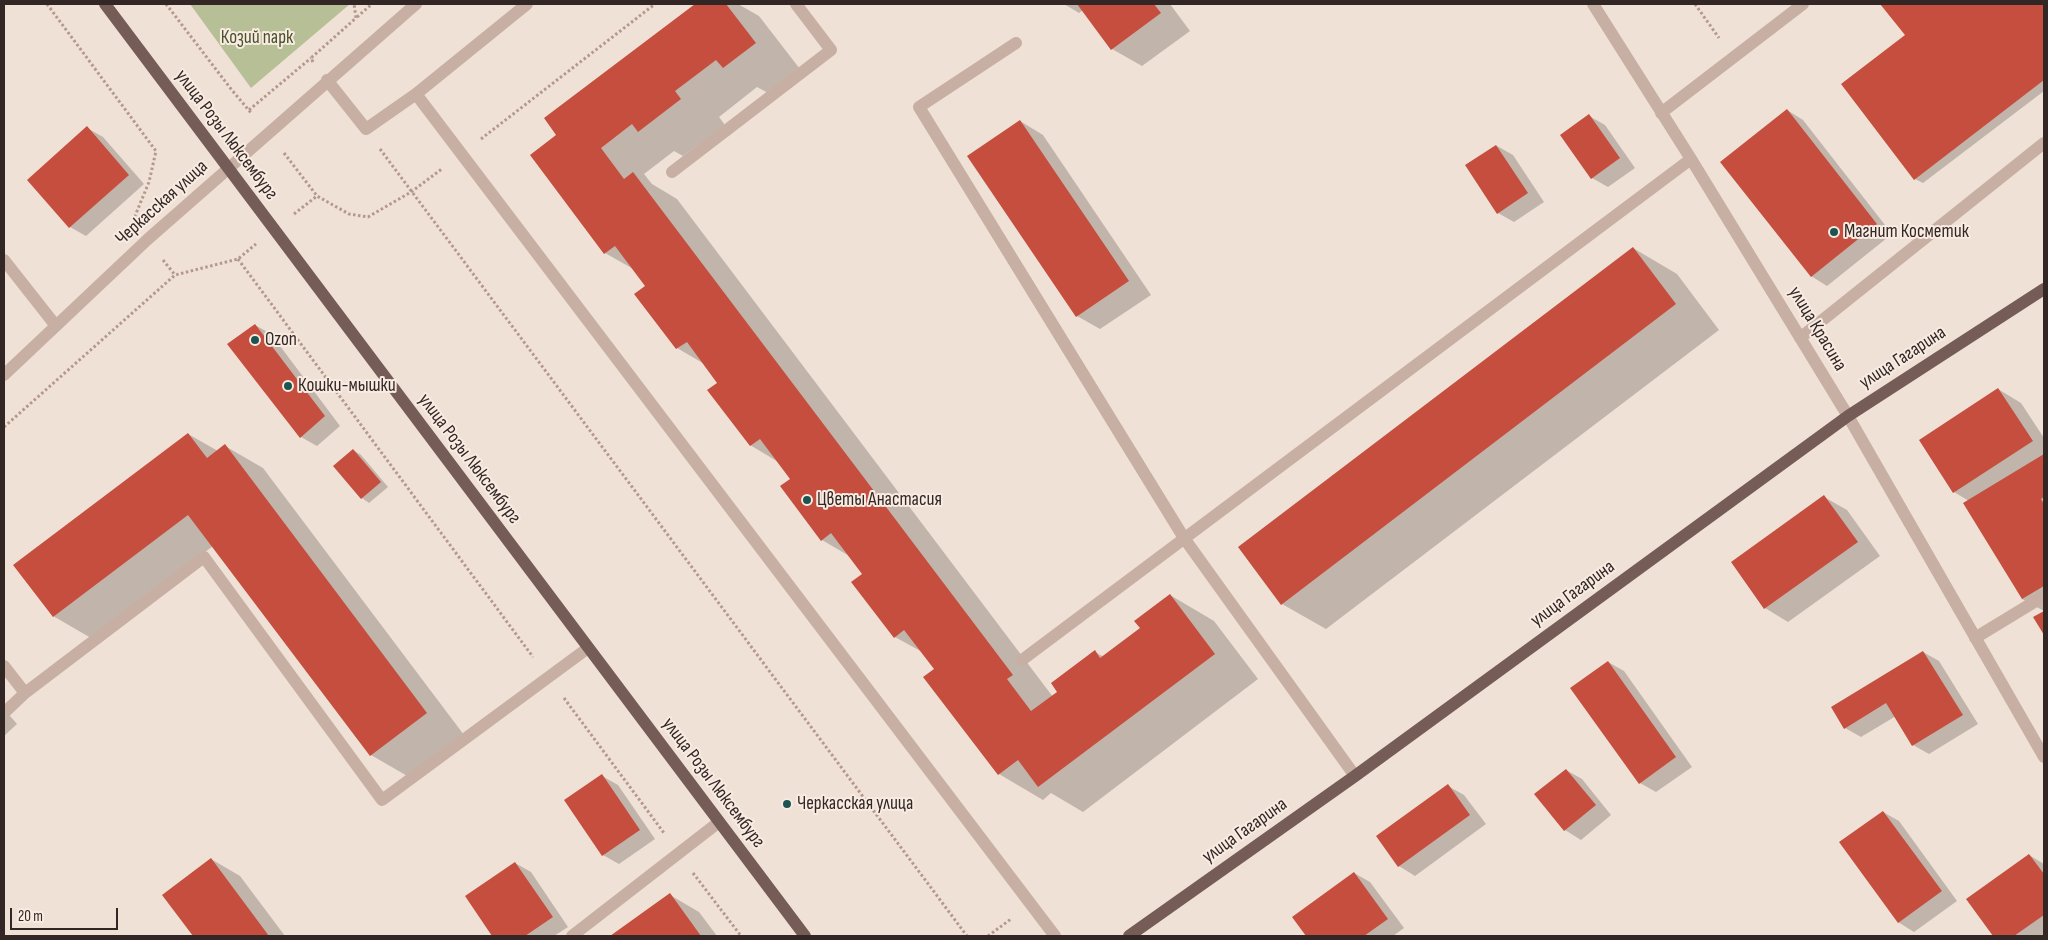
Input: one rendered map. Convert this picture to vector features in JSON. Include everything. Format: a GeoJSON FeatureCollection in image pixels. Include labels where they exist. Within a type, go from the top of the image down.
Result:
{"type":"FeatureCollection","features":[{"type":"Feature","properties":{"kind":"main road","name":"улица Розы Люксембург"},"geometry":{"type":"LineString","coordinates":[[105,4],[227,169],[805,936]]}},
{"type":"Feature","properties":{"kind":"main road","name":"улица Гагарина"},"geometry":{"type":"LineString","coordinates":[[1128,936],[1356,776],[1848,416],[2044,289]]}},
{"type":"Feature","properties":{"kind":"street","name":"Черкасская улица"},"geometry":{"type":"LineString","coordinates":[[4,375],[148,239],[327,80],[416,4]]}},
{"type":"Feature","properties":{"kind":"street"},"geometry":{"type":"LineString","coordinates":[[327,80],[366,129],[416,94],[528,4]]}},
{"type":"Feature","properties":{"kind":"street"},"geometry":{"type":"LineString","coordinates":[[672,172],[831,50],[796,4]]}},
{"type":"Feature","properties":{"kind":"street","name":"улица Красина"},"geometry":{"type":"LineString","coordinates":[[1594,4],[1661,113],[1692,159],[1848,416],[2044,757]]}},
{"type":"Feature","properties":{"kind":"street"},"geometry":{"type":"LineString","coordinates":[[1661,113],[1803,4]]}},
{"type":"Feature","properties":{"kind":"street"},"geometry":{"type":"LineString","coordinates":[[1016,43],[919,107],[1184,538],[1356,776]]}},
{"type":"Feature","properties":{"kind":"street"},"geometry":{"type":"LineString","coordinates":[[416,94],[1054,936]]}},
{"type":"Feature","properties":{"kind":"street"},"geometry":{"type":"LineString","coordinates":[[1800,338],[2044,143]]}},
{"type":"Feature","properties":{"kind":"street"},"geometry":{"type":"LineString","coordinates":[[1022,660],[1692,159]]}},
{"type":"Feature","properties":{"kind":"street"},"geometry":{"type":"LineString","coordinates":[[4,260],[56,326]]}},
{"type":"Feature","properties":{"kind":"street"},"geometry":{"type":"LineString","coordinates":[[4,712],[26,693],[204,557],[382,800],[588,648]]}},
{"type":"Feature","properties":{"kind":"street"},"geometry":{"type":"LineString","coordinates":[[1975,638],[2044,596]]}},
{"type":"Feature","properties":{"kind":"street"},"geometry":{"type":"LineString","coordinates":[[4,666],[26,693]]}},
{"type":"Feature","properties":{"kind":"street"},"geometry":{"type":"LineString","coordinates":[[572,936],[719,822]]}},
{"type":"Feature","properties":{"kind":"path"},"geometry":{"type":"LineString","coordinates":[[47,4],[156,151],[149,182],[133,220],[175,275]]}},
{"type":"Feature","properties":{"kind":"path"},"geometry":{"type":"LineString","coordinates":[[166,4],[317,196],[349,214],[368,217],[411,192],[656,4]]}},
{"type":"Feature","properties":{"kind":"path"},"geometry":{"type":"LineString","coordinates":[[356,18],[372,4]]}},
{"type":"Feature","properties":{"kind":"path"},"geometry":{"type":"LineString","coordinates":[[1695,4],[1733,58]]}},
{"type":"Feature","properties":{"kind":"path"},"geometry":{"type":"LineString","coordinates":[[249,110],[311,58]]}},
{"type":"Feature","properties":{"kind":"path"},"geometry":{"type":"LineString","coordinates":[[366,129],[411,192],[967,936]]}},
{"type":"Feature","properties":{"kind":"path"},"geometry":{"type":"LineString","coordinates":[[4,427],[175,275],[238,259],[317,196]]}},
{"type":"Feature","properties":{"kind":"path"},"geometry":{"type":"LineString","coordinates":[[238,259],[741,936]]}},
{"type":"Feature","properties":{"kind":"green space","name":"Козий парк"},"geometry":{"type":"Polygon","coordinates":[[[190,4],[350,4],[251,88],[190,4]]]}},
{"type":"Feature","properties":{"kind":"building"},"geometry":{"type":"Polygon","coordinates":[[[695,4],[726,4],[756,43],[723,68],[716,60],[675,91],[681,99],[638,132],[632,124],[601,148],[624,179],[633,172],[1013,675],[1007,679],[1031,711],[1057,692],[1051,683],[1095,650],[1100,658],[1140,628],[1134,621],[1170,594],[1215,654],[1038,787],[1018,760],[998,775],[923,677],[934,669],[904,630],[894,638],[851,582],[862,574],[831,533],[821,541],[780,486],[790,479],[760,439],[750,446],[707,390],[717,383],[687,342],[676,349],[634,294],[645,286],[615,246],[604,254],[530,155],[556,135],[544,118],[695,4]]]}},
{"type":"Feature","properties":{"kind":"building"},"geometry":{"type":"Polygon","coordinates":[[[1077,4],[1154,4],[1161,13],[1111,50],[1077,4]]]}},
{"type":"Feature","properties":{"kind":"building"},"geometry":{"type":"Polygon","coordinates":[[[1880,4],[2044,4],[2044,80],[1914,180],[1841,84],[1905,35],[1880,4]]]}},
{"type":"Feature","properties":{"kind":"building"},"geometry":{"type":"Polygon","coordinates":[[[1787,109],[1877,224],[1811,277],[1720,162],[1787,109]]]}},
{"type":"Feature","properties":{"kind":"building"},"geometry":{"type":"Polygon","coordinates":[[[1589,114],[1620,158],[1591,179],[1560,135],[1589,114]]]}},
{"type":"Feature","properties":{"kind":"building"},"geometry":{"type":"Polygon","coordinates":[[[1020,120],[1129,281],[1076,317],[967,156],[1020,120]]]}},
{"type":"Feature","properties":{"kind":"building"},"geometry":{"type":"Polygon","coordinates":[[[87,126],[129,175],[69,228],[27,180],[87,126]]]}},
{"type":"Feature","properties":{"kind":"building"},"geometry":{"type":"Polygon","coordinates":[[[1496,145],[1528,193],[1497,214],[1465,165],[1496,145]]]}},
{"type":"Feature","properties":{"kind":"building"},"geometry":{"type":"Polygon","coordinates":[[[1633,247],[1676,304],[1281,605],[1238,547],[1633,247]]]}},
{"type":"Feature","properties":{"kind":"building"},"geometry":{"type":"Polygon","coordinates":[[[255,324],[325,416],[300,438],[227,344],[255,324]]]}},
{"type":"Feature","properties":{"kind":"building"},"geometry":{"type":"Polygon","coordinates":[[[1998,388],[2033,441],[1953,493],[1919,440],[1998,388]]]}},
{"type":"Feature","properties":{"kind":"building"},"geometry":{"type":"Polygon","coordinates":[[[188,433],[207,458],[225,444],[427,713],[370,756],[188,515],[53,617],[13,565],[188,433]]]}},
{"type":"Feature","properties":{"kind":"building"},"geometry":{"type":"Polygon","coordinates":[[[353,449],[381,482],[361,499],[333,466],[353,449]]]}},
{"type":"Feature","properties":{"kind":"building"},"geometry":{"type":"Polygon","coordinates":[[[2044,454],[2044,497],[2041,499],[2044,504],[2044,586],[2022,599],[1963,503],[2044,454]]]}},
{"type":"Feature","properties":{"kind":"building"},"geometry":{"type":"Polygon","coordinates":[[[1824,495],[1858,542],[1764,609],[1731,562],[1824,495]]]}},
{"type":"Feature","properties":{"kind":"building"},"geometry":{"type":"Polygon","coordinates":[[[2044,611],[2044,635],[2033,617],[2044,611]]]}},
{"type":"Feature","properties":{"kind":"building"},"geometry":{"type":"Polygon","coordinates":[[[1923,651],[1963,715],[1912,746],[1886,703],[1844,729],[1831,707],[1923,651]]]}},
{"type":"Feature","properties":{"kind":"building"},"geometry":{"type":"Polygon","coordinates":[[[1608,661],[1676,757],[1639,784],[1570,688],[1608,661]]]}},
{"type":"Feature","properties":{"kind":"building"},"geometry":{"type":"Polygon","coordinates":[[[1566,769],[1596,805],[1564,831],[1534,794],[1566,769]]]}},
{"type":"Feature","properties":{"kind":"building"},"geometry":{"type":"Polygon","coordinates":[[[602,774],[640,830],[602,856],[564,800],[602,774]]]}},
{"type":"Feature","properties":{"kind":"building"},"geometry":{"type":"Polygon","coordinates":[[[1448,784],[1470,815],[1398,867],[1376,836],[1448,784]]]}},
{"type":"Feature","properties":{"kind":"building"},"geometry":{"type":"Polygon","coordinates":[[[1883,811],[1942,891],[1898,923],[1839,842],[1883,811]]]}},
{"type":"Feature","properties":{"kind":"building"},"geometry":{"type":"Polygon","coordinates":[[[2029,854],[2044,874],[2044,915],[2014,936],[1993,936],[1966,899],[2029,854]]]}},
{"type":"Feature","properties":{"kind":"building"},"geometry":{"type":"Polygon","coordinates":[[[211,858],[269,936],[193,936],[162,895],[211,858]]]}},
{"type":"Feature","properties":{"kind":"building"},"geometry":{"type":"Polygon","coordinates":[[[515,862],[553,917],[525,936],[492,936],[465,896],[515,862]]]}},
{"type":"Feature","properties":{"kind":"building"},"geometry":{"type":"Polygon","coordinates":[[[1354,872],[1388,919],[1364,936],[1306,936],[1292,917],[1354,872]]]}},
{"type":"Feature","properties":{"kind":"building"},"geometry":{"type":"Polygon","coordinates":[[[670,893],[701,936],[610,936],[670,893]]]}},
{"type":"Feature","properties":{"kind":"place","name":"Магнит Косметик"},"geometry":{"type":"Point","coordinates":[1834,232]}},
{"type":"Feature","properties":{"kind":"place","name":"Ozon"},"geometry":{"type":"Point","coordinates":[255,340]}},
{"type":"Feature","properties":{"kind":"place","name":"Кошки-мышки"},"geometry":{"type":"Point","coordinates":[288,386]}},
{"type":"Feature","properties":{"kind":"place","name":"Цветы Анастасия"},"geometry":{"type":"Point","coordinates":[807,500]}},
{"type":"Feature","properties":{"kind":"place","name":"Черкасская улица"},"geometry":{"type":"Point","coordinates":[787,804]}}]}
